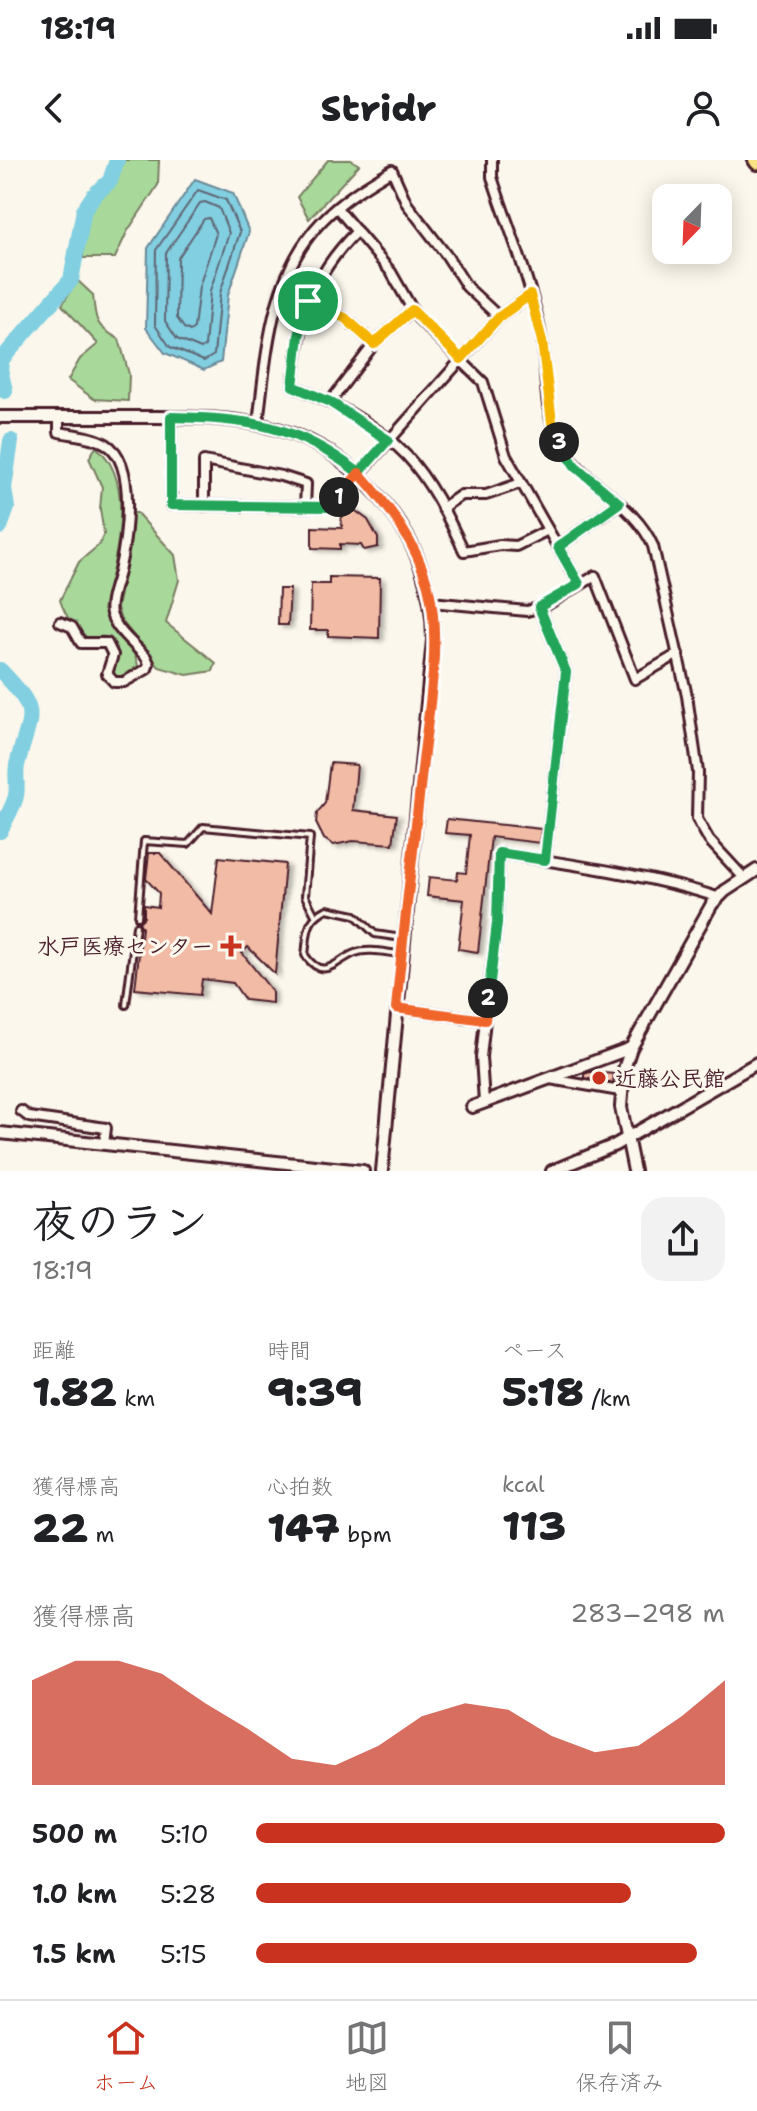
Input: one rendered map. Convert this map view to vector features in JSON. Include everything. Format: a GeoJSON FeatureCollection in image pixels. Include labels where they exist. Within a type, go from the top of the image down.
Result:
{"type":"FeatureCollection","features":[{"type":"Feature","properties":{"kind":"street"},"geometry":{"type":"LineString","coordinates":[[492,160],[492,177],[542,341],[547,397],[558,441],[575,466],[619,503],[646,532],[653,546],[678,654],[698,772],[697,819],[709,840],[752,876],[717,897],[631,1048],[620,1091],[634,1171]]}},
{"type":"Feature","properties":{"kind":"street"},"geometry":{"type":"LineString","coordinates":[[258,423],[270,326],[294,260],[320,223],[392,170],[407,204],[467,287],[499,317]]}},
{"type":"Feature","properties":{"kind":"street"},"geometry":{"type":"LineString","coordinates":[[337,208],[391,272],[412,310],[483,382],[506,456],[579,584]]}},
{"type":"Feature","properties":{"kind":"street"},"geometry":{"type":"LineString","coordinates":[[357,231],[318,278],[308,301],[299,336],[293,386],[330,402],[388,440],[409,458],[442,508],[464,551],[500,545],[516,546],[548,530]]}},
{"type":"Feature","properties":{"kind":"street"},"geometry":{"type":"LineString","coordinates":[[171,417],[171,505],[330,507],[499,317],[530,295]]}},
{"type":"Feature","properties":{"kind":"street"},"geometry":{"type":"LineString","coordinates":[[308,301],[345,318],[374,344]]}},
{"type":"Feature","properties":{"kind":"street"},"geometry":{"type":"LineString","coordinates":[[330,402],[374,344],[412,310]]}},
{"type":"Feature","properties":{"kind":"street"},"geometry":{"type":"LineString","coordinates":[[0,417],[171,417],[258,423],[314,444],[359,473],[405,533],[418,558],[431,602],[433,640],[382,1171]]}},
{"type":"Feature","properties":{"kind":"street"},"geometry":{"type":"LineString","coordinates":[[59,417],[59,432],[98,440],[118,455],[128,496],[125,547],[111,614],[146,657],[149,663],[147,669],[124,682],[114,682],[107,674],[113,655],[110,646],[103,642],[81,643],[72,627],[60,622]]}},
{"type":"Feature","properties":{"kind":"street"},"geometry":{"type":"LineString","coordinates":[[204,506],[204,461],[306,484],[305,507]]}},
{"type":"Feature","properties":{"kind":"street"},"geometry":{"type":"LineString","coordinates":[[442,508],[461,495],[486,495],[521,483]]}},
{"type":"Feature","properties":{"kind":"street"},"geometry":{"type":"LineString","coordinates":[[558,547],[619,503]]}},
{"type":"Feature","properties":{"kind":"street"},"geometry":{"type":"LineString","coordinates":[[431,602],[527,611],[595,576],[635,679],[678,654]]}},
{"type":"Feature","properties":{"kind":"street"},"geometry":{"type":"LineString","coordinates":[[539,607],[566,672],[545,860]]}},
{"type":"Feature","properties":{"kind":"street"},"geometry":{"type":"LineString","coordinates":[[484,1102],[481,1057],[497,923],[499,853],[640,876],[717,897]]}},
{"type":"Feature","properties":{"kind":"street"},"geometry":{"type":"LineString","coordinates":[[396,1008],[485,1020]]}},
{"type":"Feature","properties":{"kind":"street"},"geometry":{"type":"LineString","coordinates":[[472,1107],[631,1048]]}},
{"type":"Feature","properties":{"kind":"street"},"geometry":{"type":"LineString","coordinates":[[552,1171],[627,1139],[757,1063]]}},
{"type":"Feature","properties":{"kind":"street"},"geometry":{"type":"LineString","coordinates":[[547,1079],[620,1091]]}},
{"type":"Feature","properties":{"kind":"street"},"geometry":{"type":"LineString","coordinates":[[21,1111],[29,1117],[106,1128],[104,1144]]}},
{"type":"Feature","properties":{"kind":"street"},"geometry":{"type":"LineString","coordinates":[[0,1133],[363,1171]]}},
{"type":"Feature","properties":{"kind":"lane"},"geometry":{"type":"LineString","coordinates":[[138,917],[144,841],[188,844],[203,827],[310,837],[305,896],[315,915]]}},
{"type":"Feature","properties":{"kind":"lane"},"geometry":{"type":"LineString","coordinates":[[401,954],[355,953],[334,967],[318,967],[305,955],[309,923],[315,915],[327,909],[347,911],[375,934],[403,938]]}},
{"type":"Feature","properties":{"kind":"lane"},"geometry":{"type":"LineString","coordinates":[[126,1005],[136,926]]}},
{"type":"Feature","properties":{"kind":"green space"},"geometry":{"type":"Polygon","coordinates":[[[119,160],[159,160],[158,185],[127,232],[115,258],[83,258],[88,216],[98,196],[113,179],[119,160]]]}},
{"type":"Feature","properties":{"kind":"green space"},"geometry":{"type":"Polygon","coordinates":[[[328,160],[351,160],[359,165],[309,219],[297,197],[328,160]]]}},
{"type":"Feature","properties":{"kind":"green space"},"geometry":{"type":"Polygon","coordinates":[[[77,280],[93,295],[96,317],[101,327],[119,339],[129,374],[128,401],[94,399],[68,380],[80,359],[98,344],[62,305],[77,280]]]}},
{"type":"Feature","properties":{"kind":"green space"},"geometry":{"type":"Polygon","coordinates":[[[96,447],[109,462],[117,480],[120,501],[117,547],[103,610],[137,660],[138,666],[122,677],[116,676],[113,671],[117,656],[111,639],[90,639],[68,617],[60,600],[79,562],[99,545],[104,534],[100,509],[102,487],[89,458],[96,447]]]}},
{"type":"Feature","properties":{"kind":"green space"},"geometry":{"type":"Polygon","coordinates":[[[130,513],[137,513],[175,555],[179,580],[166,623],[216,663],[213,671],[187,675],[159,667],[121,620],[117,608],[130,546],[130,513]]]}},
{"type":"Feature","properties":{"kind":"water"},"geometry":{"type":"Polygon","coordinates":[[[195,179],[233,193],[249,232],[228,295],[221,362],[204,370],[165,353],[146,328],[148,248],[195,179]]]}},
{"type":"Feature","properties":{"kind":"building"},"geometry":{"type":"Polygon","coordinates":[[[349,506],[368,520],[378,538],[378,547],[364,550],[361,545],[340,544],[340,549],[312,548],[312,527],[342,528],[341,519],[349,506]]]}},
{"type":"Feature","properties":{"kind":"building"},"geometry":{"type":"Polygon","coordinates":[[[329,577],[380,578],[379,638],[328,636],[328,630],[310,630],[311,584],[329,584],[329,577]]]}},
{"type":"Feature","properties":{"kind":"building"},"geometry":{"type":"Polygon","coordinates":[[[279,589],[290,589],[288,625],[278,625],[279,589]]]}},
{"type":"Feature","properties":{"kind":"building"},"geometry":{"type":"Polygon","coordinates":[[[330,763],[357,765],[353,810],[397,815],[393,844],[353,841],[334,845],[324,839],[316,823],[317,813],[325,803],[330,763]]]}},
{"type":"Feature","properties":{"kind":"building"},"geometry":{"type":"Polygon","coordinates":[[[447,819],[541,829],[540,843],[491,837],[478,952],[458,949],[464,900],[427,896],[429,877],[457,880],[458,872],[466,873],[470,835],[445,833],[447,819]]]}},
{"type":"Feature","properties":{"kind":"building"},"geometry":{"type":"Polygon","coordinates":[[[149,853],[160,853],[212,914],[219,857],[285,864],[275,974],[248,947],[242,953],[272,991],[272,1003],[245,1000],[233,983],[202,979],[200,995],[135,989],[142,928],[139,922],[144,917],[144,905],[158,907],[159,893],[146,879],[149,853]]]}},
{"type":"Feature","properties":{"kind":"building","name":"近藤公民館"},"geometry":{"type":"Polygon","coordinates":[[[584,1074],[614,1074],[613,1083],[584,1078],[584,1074]]]}},
{"type":"Feature","properties":{"kind":"waterway"},"geometry":{"type":"LineString","coordinates":[[5,391],[0,369],[2,359],[71,280],[84,210],[94,195],[110,181],[117,160]]}},
{"type":"Feature","properties":{"kind":"waterway"},"geometry":{"type":"LineString","coordinates":[[0,527],[7,508],[4,488],[11,441]]}},
{"type":"Feature","properties":{"kind":"waterway"},"geometry":{"type":"LineString","coordinates":[[0,670],[23,696],[30,714],[17,765],[16,796],[0,831]]}},
{"type":"Feature","properties":{"kind":"place","name":"水戸医療センター"},"geometry":{"type":"Point","coordinates":[231,946]}},
{"type":"Feature","properties":{"kind":"place","name":"近藤公民館"},"geometry":{"type":"Point","coordinates":[599,1078]}},
{"type":"Feature","properties":{"kind":"route"},"geometry":{"type":"LineString","coordinates":[[308,301],[299,336],[293,386],[330,402],[368,424],[388,440],[359,473],[328,451],[281,430],[248,421],[171,417],[171,505],[330,507],[359,473],[405,533],[428,585],[433,640],[396,1008],[485,1020],[497,923],[499,853],[545,860],[566,672],[539,607],[579,584],[558,547],[619,503],[575,466],[558,441],[547,397],[542,341],[530,295],[499,317],[461,359],[412,310],[374,344],[345,318],[308,301]]}}]}
